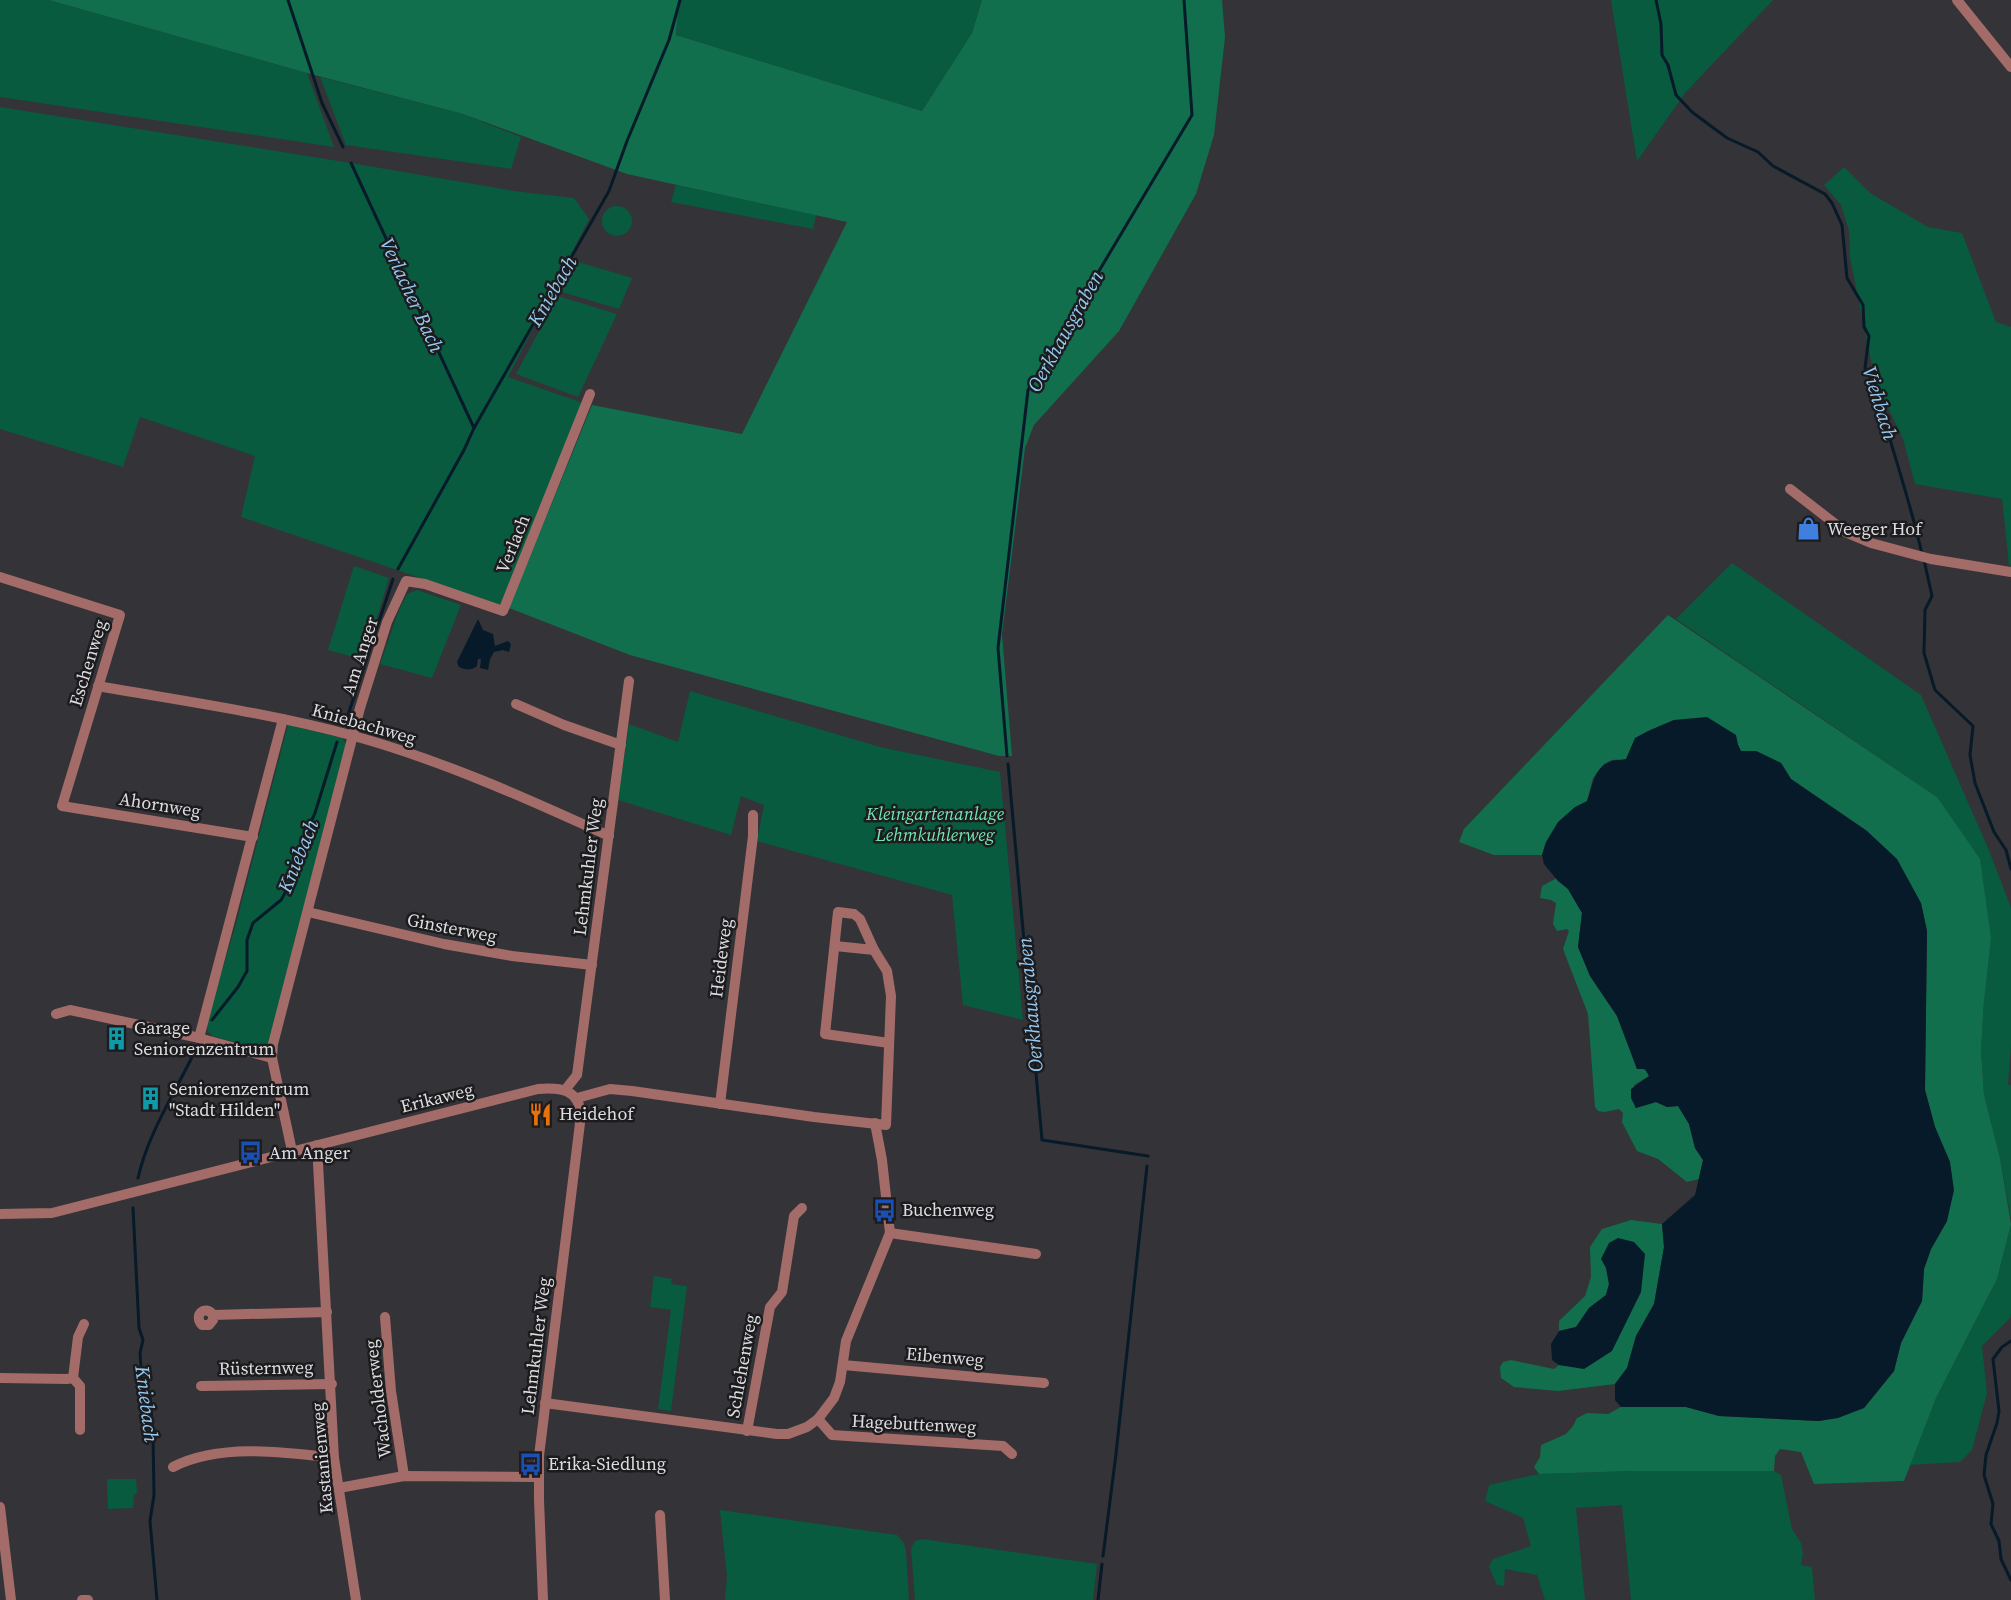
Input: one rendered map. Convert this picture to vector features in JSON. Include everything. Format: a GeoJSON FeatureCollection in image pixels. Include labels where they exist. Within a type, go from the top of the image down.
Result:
{"type":"FeatureCollection","features":[{"type":"Feature","properties":{"kind":"street"},"geometry":{"type":"LineString","coordinates":[[1957,0],[2011,67]]}},
{"type":"Feature","properties":{"kind":"street","name":"Verlach"},"geometry":{"type":"LineString","coordinates":[[406,581],[424,584],[503,611],[590,394]]}},
{"type":"Feature","properties":{"kind":"street"},"geometry":{"type":"LineString","coordinates":[[1790,489],[1847,533],[1871,543],[1931,559],[2011,572]]}},
{"type":"Feature","properties":{"kind":"street","name":"Eschenweg"},"geometry":{"type":"LineString","coordinates":[[0,577],[120,615],[62,806]]}},
{"type":"Feature","properties":{"kind":"street","name":"Am Anger"},"geometry":{"type":"LineString","coordinates":[[292,1151],[272,1058],[273,1044],[353,735],[387,622],[406,581]]}},
{"type":"Feature","properties":{"kind":"street","name":"Lehmkuhler Weg"},"geometry":{"type":"LineString","coordinates":[[565,1090],[577,1075],[629,681]]}},
{"type":"Feature","properties":{"kind":"street","name":"Kniebachweg"},"geometry":{"type":"LineString","coordinates":[[98,686],[284,719],[353,735],[443,765],[609,836]]}},
{"type":"Feature","properties":{"kind":"street"},"geometry":{"type":"LineString","coordinates":[[516,704],[564,725],[621,745]]}},
{"type":"Feature","properties":{"kind":"street"},"geometry":{"type":"LineString","coordinates":[[199,1038],[284,719]]}},
{"type":"Feature","properties":{"kind":"street","name":"Ahornweg"},"geometry":{"type":"LineString","coordinates":[[62,806],[253,837]]}},
{"type":"Feature","properties":{"kind":"street","name":"Heideweg"},"geometry":{"type":"LineString","coordinates":[[720,1104],[753,836],[753,815]]}},
{"type":"Feature","properties":{"kind":"street","name":"Ginsterweg"},"geometry":{"type":"LineString","coordinates":[[308,912],[444,944],[512,956],[592,965]]}},
{"type":"Feature","properties":{"kind":"street"},"geometry":{"type":"LineString","coordinates":[[545,1403],[747,1431],[788,1434],[807,1427],[818,1419],[834,1398],[843,1365],[846,1341],[890,1233],[880,1124],[889,1044],[890,988],[887,971],[874,950],[860,919],[854,914],[838,912],[825,1034],[889,1044]]}},
{"type":"Feature","properties":{"kind":"street"},"geometry":{"type":"LineString","coordinates":[[835,946],[874,950]]}},
{"type":"Feature","properties":{"kind":"street"},"geometry":{"type":"LineString","coordinates":[[56,1014],[70,1010],[199,1038],[272,1058]]}},
{"type":"Feature","properties":{"kind":"street","name":"Erikaweg"},"geometry":{"type":"LineString","coordinates":[[0,1214],[52,1213],[538,1089],[565,1090]]}},
{"type":"Feature","properties":{"kind":"street"},"geometry":{"type":"LineString","coordinates":[[565,1090],[577,1098],[610,1089],[880,1124]]}},
{"type":"Feature","properties":{"kind":"street","name":"Lehmkuhler Weg"},"geometry":{"type":"LineString","coordinates":[[543,1600],[538,1477],[581,1115],[577,1098]]}},
{"type":"Feature","properties":{"kind":"street","name":"Kastanienweg"},"geometry":{"type":"LineString","coordinates":[[317,1145],[332,1384],[334,1458],[356,1600]]}},
{"type":"Feature","properties":{"kind":"street","name":"Schlehenweg"},"geometry":{"type":"LineString","coordinates":[[747,1431],[770,1307],[782,1292],[794,1216],[802,1208]]}},
{"type":"Feature","properties":{"kind":"street"},"geometry":{"type":"LineString","coordinates":[[890,1233],[1036,1254]]}},
{"type":"Feature","properties":{"kind":"street"},"geometry":{"type":"LineString","coordinates":[[213,1315],[327,1312]]}},
{"type":"Feature","properties":{"kind":"street","name":"Wacholderweg"},"geometry":{"type":"LineString","coordinates":[[385,1317],[391,1391],[404,1476]]}},
{"type":"Feature","properties":{"kind":"street"},"geometry":{"type":"LineString","coordinates":[[80,1430],[80,1386],[73,1378],[78,1337],[84,1324]]}},
{"type":"Feature","properties":{"kind":"street","name":"Eibenweg"},"geometry":{"type":"LineString","coordinates":[[843,1365],[1044,1383]]}},
{"type":"Feature","properties":{"kind":"street"},"geometry":{"type":"LineString","coordinates":[[0,1378],[73,1378]]}},
{"type":"Feature","properties":{"kind":"street","name":"Rüsternweg"},"geometry":{"type":"LineString","coordinates":[[201,1386],[332,1384]]}},
{"type":"Feature","properties":{"kind":"street","name":"Hagebuttenweg"},"geometry":{"type":"LineString","coordinates":[[818,1419],[832,1435],[1003,1446],[1012,1454]]}},
{"type":"Feature","properties":{"kind":"street"},"geometry":{"type":"LineString","coordinates":[[173,1467],[186,1461],[245,1452],[290,1453],[334,1458]]}},
{"type":"Feature","properties":{"kind":"street"},"geometry":{"type":"LineString","coordinates":[[339,1488],[404,1476],[538,1477]]}},
{"type":"Feature","properties":{"kind":"street"},"geometry":{"type":"LineString","coordinates":[[0,1507],[11,1600]]}},
{"type":"Feature","properties":{"kind":"street"},"geometry":{"type":"LineString","coordinates":[[660,1515],[665,1600]]}},
{"type":"Feature","properties":{"kind":"street"},"geometry":{"type":"LineString","coordinates":[[82,1600],[88,1600]]}},
{"type":"Feature","properties":{"kind":"green space"},"geometry":{"type":"Polygon","coordinates":[[[0,0],[49,0],[307,73],[334,147],[0,97],[0,0]]]}},
{"type":"Feature","properties":{"kind":"green space"},"geometry":{"type":"Polygon","coordinates":[[[49,0],[679,0],[676,35],[922,111],[972,33],[982,0],[1222,0],[1225,37],[1214,135],[1196,194],[1119,331],[1034,425],[1025,448],[1002,634],[1012,756],[999,756],[630,655],[509,608],[592,405],[742,434],[847,222],[627,174],[463,114],[307,73],[49,0]]]}},
{"type":"Feature","properties":{"kind":"green space"},"geometry":{"type":"Polygon","coordinates":[[[679,0],[982,0],[972,33],[922,111],[676,35],[679,0]]]}},
{"type":"Feature","properties":{"kind":"green space"},"geometry":{"type":"Polygon","coordinates":[[[1611,0],[1773,0],[1685,93],[1637,161],[1611,0]]]}},
{"type":"Feature","properties":{"kind":"green space"},"geometry":{"type":"Polygon","coordinates":[[[320,77],[463,114],[521,137],[511,169],[346,145],[320,77]]]}},
{"type":"Feature","properties":{"kind":"green space"},"geometry":{"type":"Polygon","coordinates":[[[0,107],[514,191],[574,198],[589,219],[508,377],[583,403],[500,605],[241,517],[255,456],[140,417],[123,467],[0,429],[0,107]]]}},
{"type":"Feature","properties":{"kind":"green space"},"geometry":{"type":"Polygon","coordinates":[[[1844,167],[1870,193],[1928,227],[1962,233],[1996,322],[2011,327],[2011,566],[2009,565],[2002,499],[1915,484],[1903,439],[1875,380],[1850,258],[1849,231],[1841,205],[1824,185],[1844,167]]]}},
{"type":"Feature","properties":{"kind":"green space"},"geometry":{"type":"Polygon","coordinates":[[[676,185],[816,215],[813,229],[671,202],[676,185]]]}},
{"type":"Feature","properties":{"kind":"green space"},"geometry":{"type":"Polygon","coordinates":[[[617,206],[623,207],[631,215],[631,227],[623,235],[617,236],[611,235],[603,227],[602,221],[603,215],[611,207],[617,206]]]}},
{"type":"Feature","properties":{"kind":"green space"},"geometry":{"type":"Polygon","coordinates":[[[575,261],[632,278],[619,309],[562,292],[575,261]]]}},
{"type":"Feature","properties":{"kind":"green space"},"geometry":{"type":"Polygon","coordinates":[[[558,296],[617,314],[578,397],[516,374],[558,296]]]}},
{"type":"Feature","properties":{"kind":"green space"},"geometry":{"type":"Polygon","coordinates":[[[1732,563],[1921,695],[1988,848],[2011,908],[2011,1046],[2008,1084],[2011,1086],[2011,1218],[2000,1158],[1984,1095],[1981,1050],[1984,1000],[1937,797],[1676,619],[1732,563]]]}},
{"type":"Feature","properties":{"kind":"green space"},"geometry":{"type":"Polygon","coordinates":[[[354,566],[389,578],[364,660],[328,650],[354,566]]]}},
{"type":"Feature","properties":{"kind":"green space"},"geometry":{"type":"Polygon","coordinates":[[[417,590],[461,605],[432,678],[380,664],[407,594],[417,590]]]}},
{"type":"Feature","properties":{"kind":"green space"},"geometry":{"type":"Polygon","coordinates":[[[1668,615],[1937,797],[1980,859],[1991,938],[1981,1050],[1984,1095],[2000,1158],[2011,1224],[1997,1279],[1936,1398],[1904,1481],[1814,1484],[1801,1452],[1780,1449],[1775,1456],[1774,1471],[1632,1471],[1539,1474],[1534,1467],[1540,1457],[1541,1445],[1566,1434],[1577,1418],[1587,1413],[1608,1414],[1621,1407],[1686,1407],[1719,1416],[1819,1421],[1864,1408],[1894,1371],[1901,1343],[1922,1301],[1924,1269],[1931,1249],[1947,1221],[1950,1162],[1935,1127],[1925,1090],[1927,931],[1921,903],[1867,831],[1791,779],[1781,763],[1756,751],[1741,751],[1738,745],[1674,720],[1640,737],[1632,746],[1626,759],[1612,760],[1604,764],[1593,778],[1587,801],[1546,842],[1542,855],[1494,855],[1459,842],[1464,829],[1668,615]]]}},
{"type":"Feature","properties":{"kind":"green space","name":"Kleingartenanlage Lehmkuhlerweg"},"geometry":{"type":"Polygon","coordinates":[[[690,691],[880,747],[1000,772],[1023,1020],[963,1005],[952,895],[757,841],[764,805],[741,796],[731,835],[618,800],[629,724],[678,742],[690,691]]]}},
{"type":"Feature","properties":{"kind":"green space"},"geometry":{"type":"Polygon","coordinates":[[[288,725],[342,738],[346,744],[269,1044],[259,1049],[212,1036],[206,1024],[236,924],[288,725]]]}},
{"type":"Feature","properties":{"kind":"green space"},"geometry":{"type":"Polygon","coordinates":[[[1557,878],[1568,889],[1582,913],[1578,947],[1590,976],[1617,1016],[1637,1069],[1645,1070],[1649,1076],[1634,1085],[1635,1108],[1656,1102],[1667,1107],[1678,1106],[1689,1124],[1695,1148],[1703,1160],[1699,1179],[1687,1182],[1658,1159],[1637,1151],[1622,1122],[1623,1113],[1619,1109],[1598,1111],[1595,1107],[1588,1014],[1563,949],[1569,931],[1567,929],[1557,931],[1553,924],[1556,903],[1540,898],[1542,886],[1557,878]]]}},
{"type":"Feature","properties":{"kind":"green space"},"geometry":{"type":"Polygon","coordinates":[[[1631,1220],[1662,1224],[1664,1247],[1654,1304],[1636,1336],[1627,1368],[1615,1384],[1558,1391],[1514,1387],[1501,1378],[1500,1367],[1503,1362],[1511,1360],[1554,1369],[1559,1365],[1564,1366],[1641,1292],[1606,1268],[1609,1284],[1606,1295],[1589,1308],[1576,1327],[1559,1331],[1559,1321],[1585,1296],[1591,1277],[1590,1247],[1602,1229],[1631,1220]]]}},
{"type":"Feature","properties":{"kind":"green space"},"geometry":{"type":"Polygon","coordinates":[[[2011,1224],[2011,1314],[2010,1318],[1982,1346],[1987,1393],[1972,1450],[1960,1462],[1910,1465],[1936,1398],[1997,1279],[2011,1224]]]}},
{"type":"Feature","properties":{"kind":"green space"},"geometry":{"type":"Polygon","coordinates":[[[654,1276],[672,1279],[671,1284],[687,1286],[671,1411],[658,1409],[671,1310],[650,1307],[654,1276]]]}},
{"type":"Feature","properties":{"kind":"green space"},"geometry":{"type":"Polygon","coordinates":[[[1632,1471],[1774,1471],[1781,1475],[1792,1529],[1801,1543],[1803,1553],[1801,1565],[1812,1567],[1815,1600],[1631,1600],[1622,1505],[1576,1508],[1585,1600],[1545,1600],[1537,1575],[1505,1569],[1504,1586],[1497,1585],[1489,1567],[1493,1559],[1531,1546],[1523,1518],[1485,1501],[1489,1485],[1539,1474],[1632,1471]]]}},
{"type":"Feature","properties":{"kind":"green space"},"geometry":{"type":"Polygon","coordinates":[[[107,1479],[136,1479],[137,1493],[134,1495],[133,1508],[108,1509],[107,1479]]]}},
{"type":"Feature","properties":{"kind":"green space"},"geometry":{"type":"Polygon","coordinates":[[[720,1510],[897,1535],[904,1543],[906,1551],[909,1600],[725,1600],[727,1577],[720,1510]]]}},
{"type":"Feature","properties":{"kind":"green space"},"geometry":{"type":"Polygon","coordinates":[[[922,1539],[1097,1564],[1093,1600],[915,1600],[911,1548],[915,1541],[922,1539]]]}},
{"type":"Feature","properties":{"kind":"water"},"geometry":{"type":"Polygon","coordinates":[[[478,619],[483,630],[493,634],[495,646],[508,641],[511,644],[509,652],[503,650],[494,652],[488,670],[480,668],[481,659],[478,659],[477,666],[470,669],[459,667],[457,662],[478,619]]]}},
{"type":"Feature","properties":{"kind":"water"},"geometry":{"type":"Polygon","coordinates":[[[1707,717],[1736,735],[1741,751],[1756,751],[1781,763],[1791,779],[1867,831],[1897,859],[1921,903],[1927,931],[1925,1090],[1935,1127],[1950,1162],[1954,1190],[1947,1221],[1931,1249],[1924,1269],[1922,1301],[1901,1343],[1894,1371],[1864,1408],[1838,1418],[1819,1421],[1719,1416],[1686,1407],[1621,1407],[1615,1400],[1615,1384],[1627,1368],[1636,1336],[1654,1304],[1664,1247],[1662,1224],[1695,1195],[1703,1160],[1695,1148],[1689,1124],[1678,1106],[1667,1107],[1656,1102],[1636,1108],[1631,1098],[1631,1089],[1649,1076],[1645,1069],[1637,1069],[1617,1016],[1590,976],[1578,947],[1582,913],[1568,889],[1544,864],[1542,855],[1546,842],[1558,822],[1575,807],[1587,801],[1597,772],[1612,761],[1626,759],[1635,738],[1674,720],[1707,717]]]}},
{"type":"Feature","properties":{"kind":"water"},"geometry":{"type":"Polygon","coordinates":[[[1618,1238],[1634,1242],[1645,1254],[1641,1292],[1612,1351],[1584,1369],[1559,1365],[1552,1360],[1551,1344],[1559,1331],[1576,1327],[1589,1308],[1606,1295],[1609,1284],[1606,1268],[1601,1259],[1609,1243],[1618,1238]]]}},
{"type":"Feature","properties":{"kind":"waterway","name":"Verlacher Bach"},"geometry":{"type":"LineString","coordinates":[[288,0],[322,103],[343,147]]}},
{"type":"Feature","properties":{"kind":"waterway","name":"Kniebach"},"geometry":{"type":"LineString","coordinates":[[398,569],[474,428],[609,191],[669,40],[680,0]]}},
{"type":"Feature","properties":{"kind":"waterway","name":"Oerkhausgraben"},"geometry":{"type":"LineString","coordinates":[[1007,756],[998,648],[1028,390],[1192,115],[1184,0]]}},
{"type":"Feature","properties":{"kind":"waterway","name":"Viehbach"},"geometry":{"type":"LineString","coordinates":[[1656,0],[1661,24],[1662,55],[1668,65],[1676,95],[1692,112],[1727,138],[1758,152],[1773,166],[1825,194],[1832,203],[1842,225],[1847,278],[1863,305],[1864,327],[1869,336],[1865,368],[1871,380],[1875,403],[1884,419],[1922,554]]}},
{"type":"Feature","properties":{"kind":"waterway","name":"Verlacher Bach"},"geometry":{"type":"LineString","coordinates":[[351,163],[474,428]]}},
{"type":"Feature","properties":{"kind":"waterway","name":"Viehbach"},"geometry":{"type":"LineString","coordinates":[[1924,560],[1932,596],[1925,610],[1924,653],[1935,690],[1973,726],[1970,755],[1975,783],[1994,832],[2006,850],[2011,869]]}},
{"type":"Feature","properties":{"kind":"waterway","name":"Kniebach"},"geometry":{"type":"LineString","coordinates":[[345,724],[393,579]]}},
{"type":"Feature","properties":{"kind":"waterway","name":"Kniebach"},"geometry":{"type":"LineString","coordinates":[[212,1020],[238,987],[247,971],[247,940],[253,923],[281,900],[293,879],[294,859],[315,813],[337,742]]}},
{"type":"Feature","properties":{"kind":"waterway","name":"Oerkhausgraben"},"geometry":{"type":"LineString","coordinates":[[1008,764],[1042,1140],[1148,1156]]}},
{"type":"Feature","properties":{"kind":"waterway","name":"Kniebach"},"geometry":{"type":"LineString","coordinates":[[138,1178],[155,1128],[196,1049]]}},
{"type":"Feature","properties":{"kind":"waterway","name":"Oerkhausgraben"},"geometry":{"type":"LineString","coordinates":[[1103,1556],[1147,1166]]}},
{"type":"Feature","properties":{"kind":"waterway","name":"Kniebach"},"geometry":{"type":"LineString","coordinates":[[133,1208],[139,1328],[143,1340],[140,1353],[142,1382],[150,1397],[153,1437],[154,1495],[150,1521],[157,1600]]}},
{"type":"Feature","properties":{"kind":"waterway","name":"Viehbach"},"geometry":{"type":"LineString","coordinates":[[2011,1341],[2002,1347],[1993,1359],[1999,1411],[1986,1455],[1984,1475],[1993,1504],[1991,1524],[1999,1541],[2001,1559],[2011,1580]]}},
{"type":"Feature","properties":{"kind":"waterway","name":"Oerkhausgraben"},"geometry":{"type":"LineString","coordinates":[[1098,1600],[1102,1564]]}},
{"type":"Feature","properties":{"kind":"place","name":"Weeger Hof"},"geometry":{"type":"Point","coordinates":[1809,529]}},
{"type":"Feature","properties":{"kind":"place","name":"Garage Seniorenzentrum"},"geometry":{"type":"Point","coordinates":[116,1038]}},
{"type":"Feature","properties":{"kind":"place","name":"Seniorenzentrum \"Stadt Hilden\""},"geometry":{"type":"Point","coordinates":[151,1099]}},
{"type":"Feature","properties":{"kind":"place","name":"Heidehof"},"geometry":{"type":"Point","coordinates":[541,1114]}},
{"type":"Feature","properties":{"kind":"place","name":"Am Anger"},"geometry":{"type":"Point","coordinates":[251,1153]}},
{"type":"Feature","properties":{"kind":"place","name":"Buchenweg"},"geometry":{"type":"Point","coordinates":[884,1210]}},
{"type":"Feature","properties":{"kind":"place","name":"Erika-Siedlung"},"geometry":{"type":"Point","coordinates":[530,1464]}}]}
